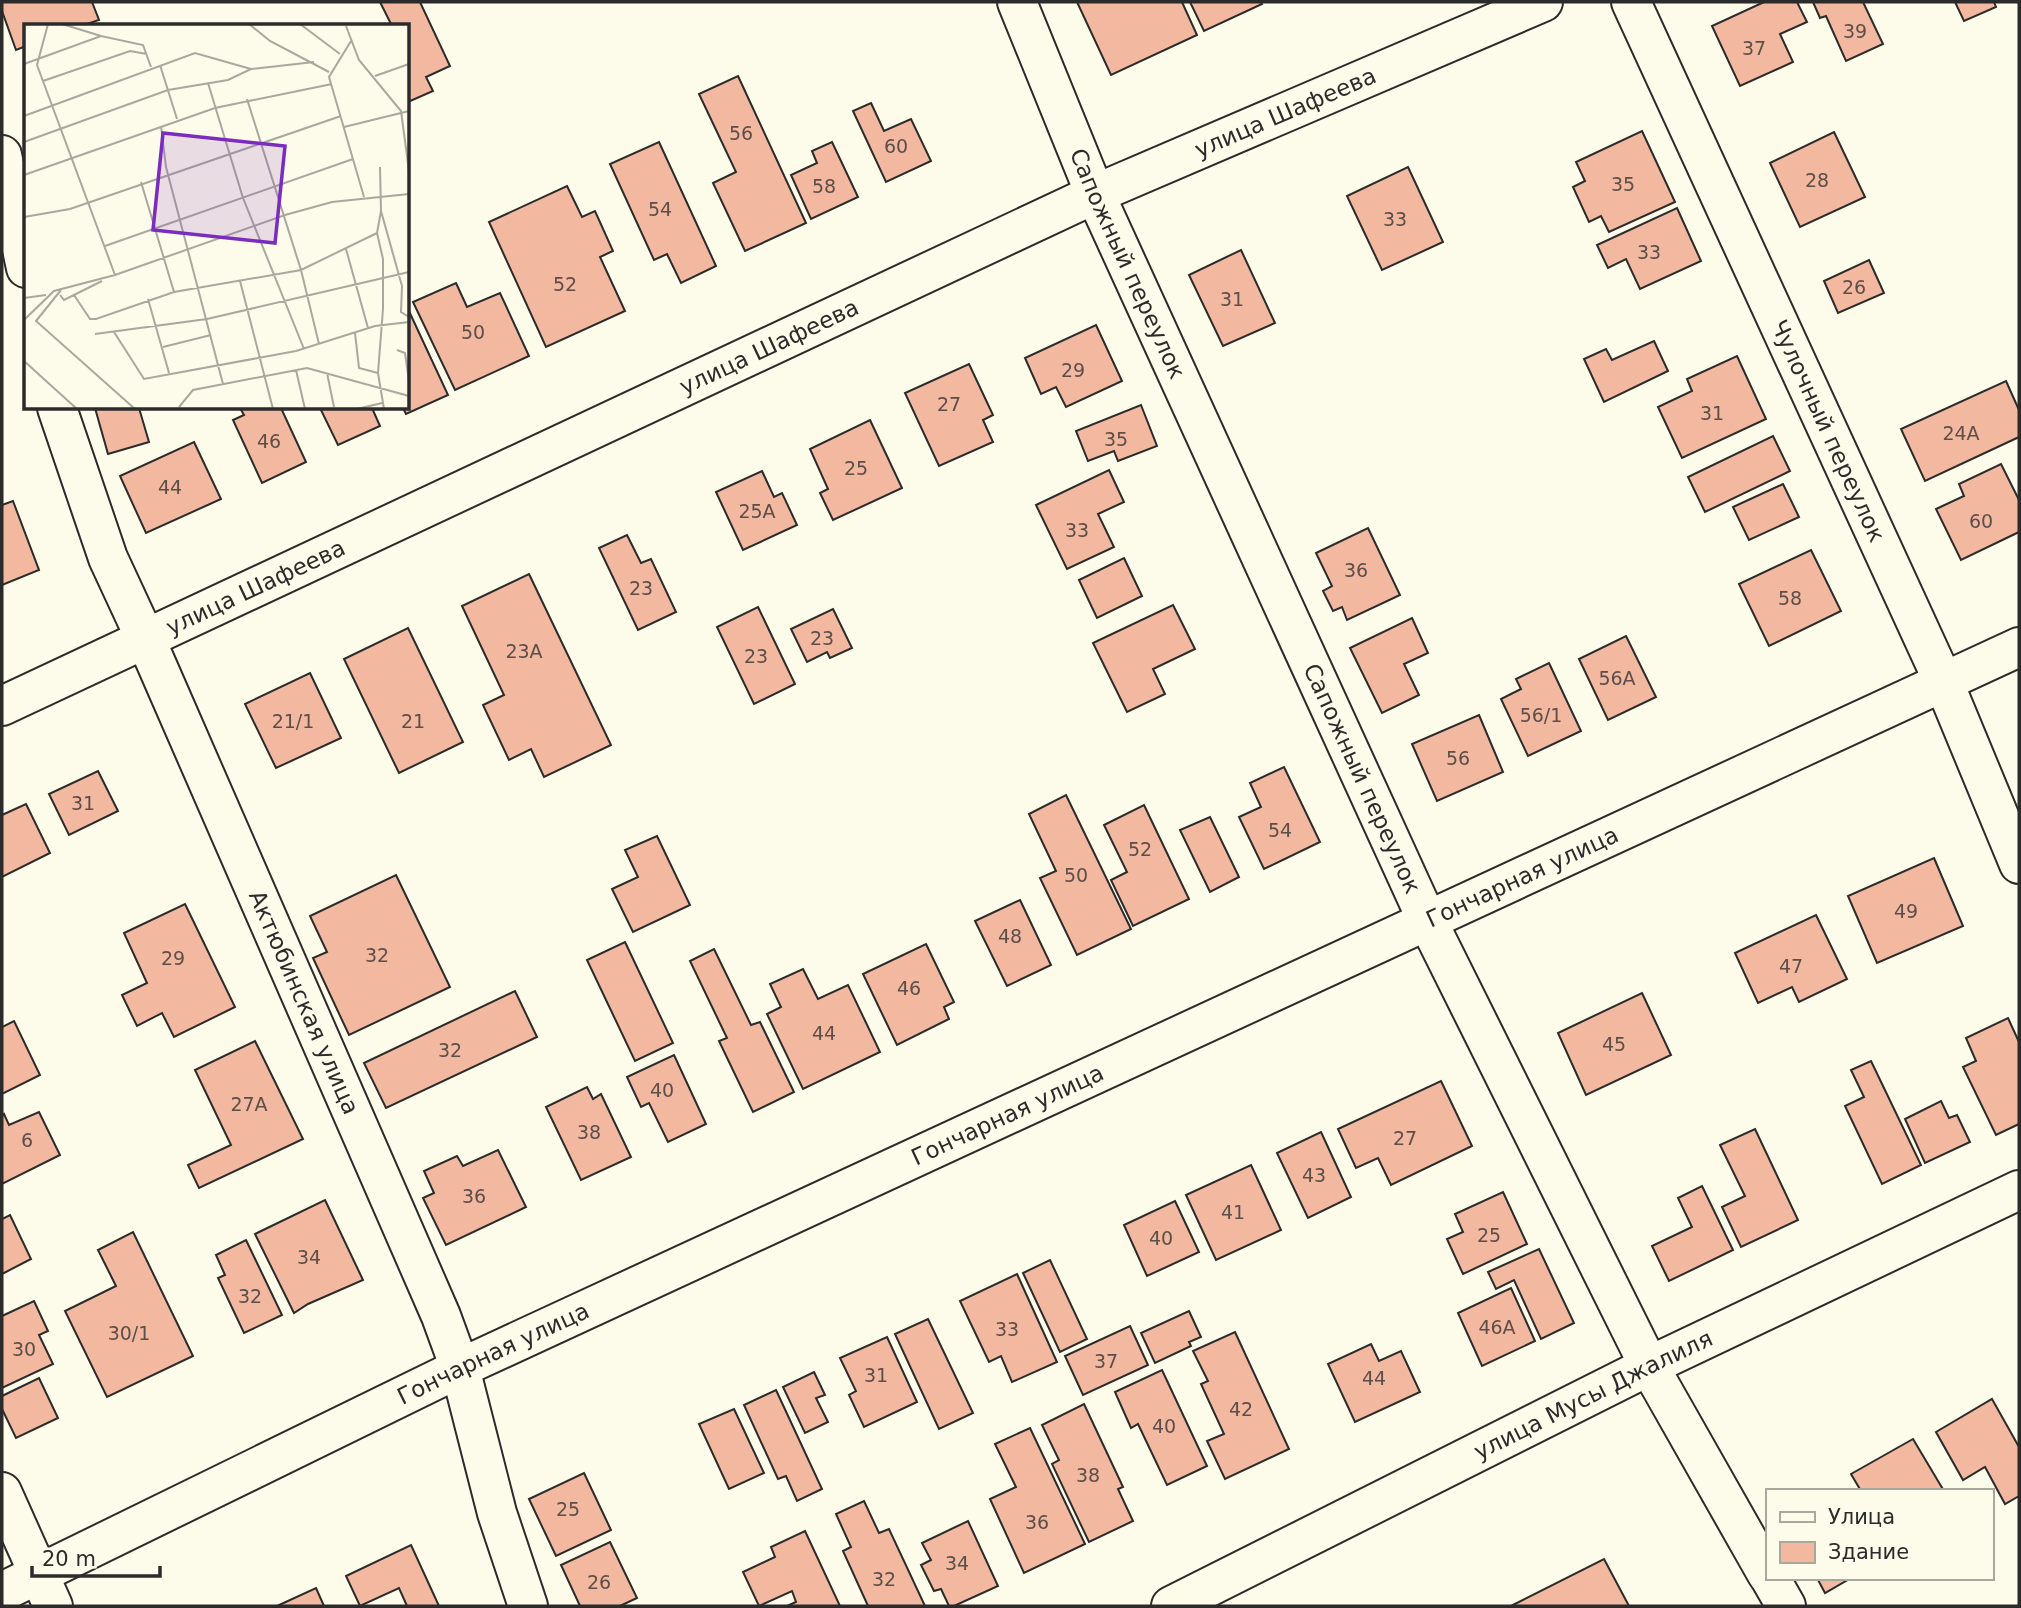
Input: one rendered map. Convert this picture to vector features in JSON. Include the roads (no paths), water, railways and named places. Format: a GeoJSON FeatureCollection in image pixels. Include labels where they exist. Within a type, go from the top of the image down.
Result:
{"type":"FeatureCollection","features":[{"type":"Feature","properties":{"kind":"street","name":"Сапожный переулок"},"geometry":{"type":"LineString","coordinates":[[1017,2],[1095,194],[1427,920],[1649,1366],[1766,1571]]}},
{"type":"Feature","properties":{"kind":"street","name":"улица Шафеева"},"geometry":{"type":"LineString","coordinates":[[2,706],[1095,194],[1543,2]]}},
{"type":"Feature","properties":{"kind":"street","name":"Чулочный переулок"},"geometry":{"type":"LineString","coordinates":[[1631,2],[1944,683],[2019,864]]}},
{"type":"Feature","properties":{"kind":"street"},"geometry":{"type":"LineString","coordinates":[[2,155],[24,259]]}},
{"type":"Feature","properties":{"kind":"street","name":"Актюбинская улица"},"geometry":{"type":"LineString","coordinates":[[58,410],[107,558],[146,640],[442,1316],[460,1368],[497,1513],[528,1606]]}},
{"type":"Feature","properties":{"kind":"street","name":"Гончарная улица"},"geometry":{"type":"LineString","coordinates":[[2,1592],[46,1590],[460,1368],[2019,647]]}},
{"type":"Feature","properties":{"kind":"street","name":"улица Мусы Джалиля"},"geometry":{"type":"LineString","coordinates":[[1171,1606],[1649,1366],[2019,1190]]}},
{"type":"Feature","properties":{"kind":"street"},"geometry":{"type":"LineString","coordinates":[[2,1492],[46,1590]]}},
{"type":"Feature","properties":{"kind":"street","name":"Сапожный переулок"},"geometry":{"type":"LineString","coordinates":[[1771,1580],[1786,1606]]}}]}
